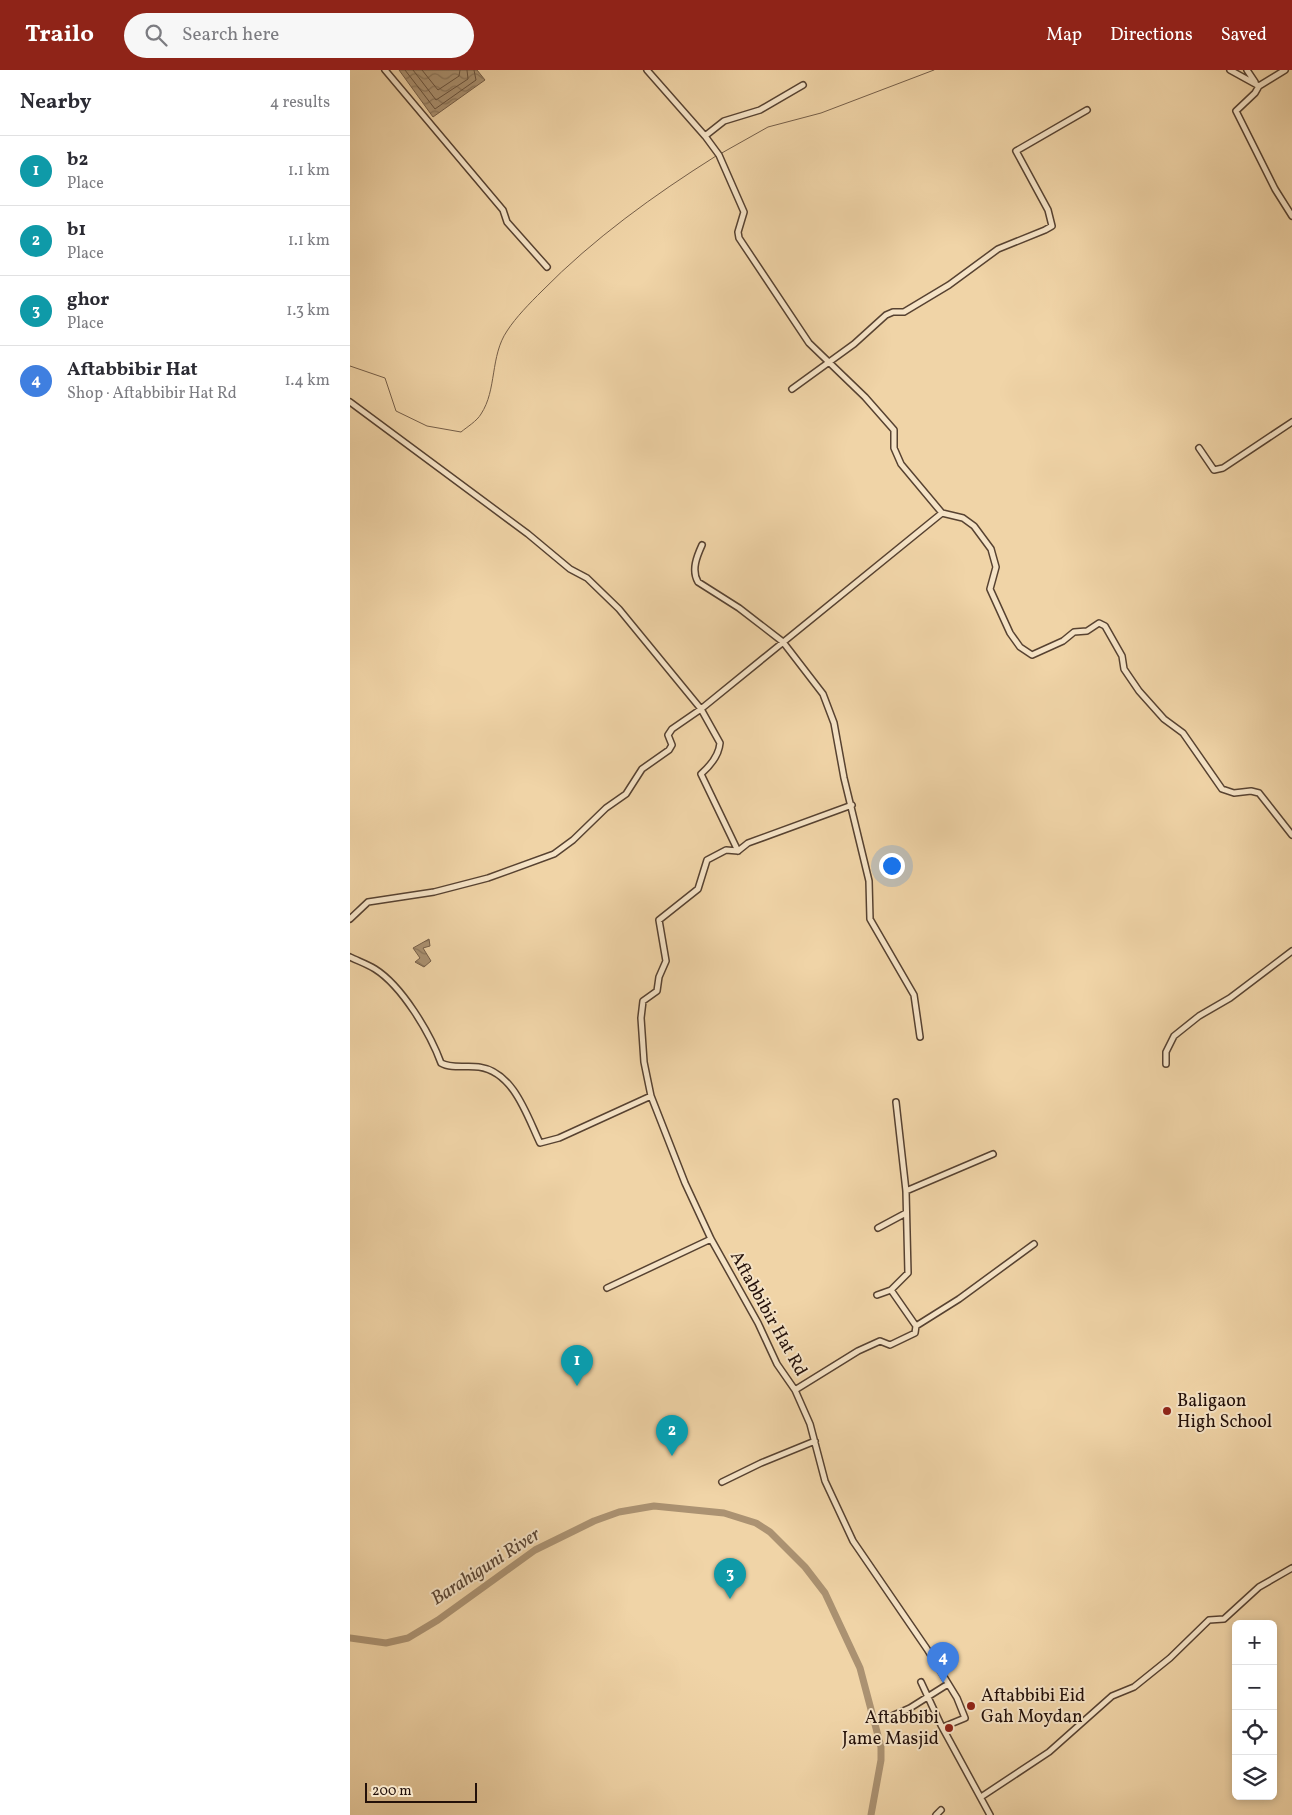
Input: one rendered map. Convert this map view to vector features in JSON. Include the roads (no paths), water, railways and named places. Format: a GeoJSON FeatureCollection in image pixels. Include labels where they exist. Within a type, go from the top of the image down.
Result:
{"type":"FeatureCollection","features":[{"type":"Feature","properties":{"kind":"street"},"geometry":{"type":"LineString","coordinates":[[385,70],[503,210],[507,222],[547,267]]}},
{"type":"Feature","properties":{"kind":"street"},"geometry":{"type":"LineString","coordinates":[[647,70],[705,136],[719,155],[744,212],[738,232],[739,238],[809,343],[827,363],[865,397],[894,430],[894,448],[901,464],[942,513],[964,518],[974,526],[990,550],[996,567],[990,589],[1010,633],[1020,647],[1032,655],[1063,641],[1074,632],[1087,631],[1099,623],[1105,626],[1122,656],[1124,669],[1139,691],[1164,719],[1183,733],[1222,789],[1234,793],[1251,791],[1259,794],[1292,835]]}},
{"type":"Feature","properties":{"kind":"street"},"geometry":{"type":"LineString","coordinates":[[1230,70],[1258,85]]}},
{"type":"Feature","properties":{"kind":"street"},"geometry":{"type":"LineString","coordinates":[[1247,70],[1258,85]]}},
{"type":"Feature","properties":{"kind":"street"},"geometry":{"type":"LineString","coordinates":[[1285,70],[1258,85],[1255,93],[1236,111],[1275,189],[1292,216]]}},
{"type":"Feature","properties":{"kind":"street"},"geometry":{"type":"LineString","coordinates":[[705,136],[724,120],[760,110],[803,85]]}},
{"type":"Feature","properties":{"kind":"street"},"geometry":{"type":"LineString","coordinates":[[792,389],[854,344],[886,315],[893,312],[904,312],[949,285],[998,249],[1052,226],[1048,210],[1016,151],[1087,110]]}},
{"type":"Feature","properties":{"kind":"street"},"geometry":{"type":"LineString","coordinates":[[350,402],[528,534],[570,570],[588,578],[619,609],[701,709],[720,743],[719,750],[711,765],[702,774],[738,851],[748,843],[852,804]]}},
{"type":"Feature","properties":{"kind":"street"},"geometry":{"type":"LineString","coordinates":[[1199,448],[1214,470],[1223,468],[1292,422]]}},
{"type":"Feature","properties":{"kind":"street"},"geometry":{"type":"LineString","coordinates":[[350,919],[368,902],[434,892],[488,878],[554,854],[573,840],[606,808],[626,794],[636,781],[638,773],[671,747],[668,735],[672,729],[701,709],[942,513]]}},
{"type":"Feature","properties":{"kind":"street"},"geometry":{"type":"LineString","coordinates":[[702,545],[697,556],[694,576],[698,582],[739,608],[783,642],[810,674],[828,703],[869,881],[870,918],[914,995],[920,1037]]}},
{"type":"Feature","properties":{"kind":"street","name":"Aftabbibir Hat Rd"},"geometry":{"type":"LineString","coordinates":[[738,851],[726,850],[707,860],[699,887],[660,920],[665,966],[659,977],[657,991],[643,1000],[642,1004],[644,1062],[651,1096],[684,1182],[711,1239],[758,1323],[776,1364],[795,1390],[816,1441],[826,1481],[853,1541],[927,1649],[957,1698],[965,1718],[943,1727]]}},
{"type":"Feature","properties":{"kind":"street"},"geometry":{"type":"LineString","coordinates":[[1166,1064],[1166,1052],[1174,1036],[1199,1016],[1230,998],[1292,951]]}},
{"type":"Feature","properties":{"kind":"street"},"geometry":{"type":"LineString","coordinates":[[350,957],[375,969],[385,977],[406,1001],[434,1044],[441,1063],[481,1067],[498,1075],[516,1093],[540,1143],[559,1138],[651,1096]]}},
{"type":"Feature","properties":{"kind":"street"},"geometry":{"type":"LineString","coordinates":[[877,1294],[891,1290],[908,1273],[906,1191],[896,1102]]}},
{"type":"Feature","properties":{"kind":"street"},"geometry":{"type":"LineString","coordinates":[[906,1191],[993,1154]]}},
{"type":"Feature","properties":{"kind":"street"},"geometry":{"type":"LineString","coordinates":[[878,1228],[906,1213]]}},
{"type":"Feature","properties":{"kind":"street"},"geometry":{"type":"LineString","coordinates":[[607,1288],[711,1239]]}},
{"type":"Feature","properties":{"kind":"street"},"geometry":{"type":"LineString","coordinates":[[916,1326],[959,1299],[1034,1244]]}},
{"type":"Feature","properties":{"kind":"street"},"geometry":{"type":"LineString","coordinates":[[795,1390],[858,1351],[880,1341],[890,1345],[915,1333],[916,1326],[891,1290]]}},
{"type":"Feature","properties":{"kind":"street"},"geometry":{"type":"LineString","coordinates":[[722,1482],[761,1463],[816,1441]]}},
{"type":"Feature","properties":{"kind":"street"},"geometry":{"type":"LineString","coordinates":[[981,1797],[1049,1752],[1112,1696],[1134,1687],[1170,1658],[1210,1620],[1224,1619],[1259,1586],[1292,1568]]}},
{"type":"Feature","properties":{"kind":"street"},"geometry":{"type":"LineString","coordinates":[[921,1682],[990,1815]]}},
{"type":"Feature","properties":{"kind":"street"},"geometry":{"type":"LineString","coordinates":[[885,1719],[928,1697],[948,1684]]}},
{"type":"Feature","properties":{"kind":"street"},"geometry":{"type":"LineString","coordinates":[[936,1815],[942,1810]]}},
{"type":"Feature","properties":{"kind":"water"},"geometry":{"type":"Polygon","coordinates":[[[399,70],[477,70],[485,80],[433,117],[399,70]]]}},
{"type":"Feature","properties":{"kind":"water"},"geometry":{"type":"Polygon","coordinates":[[[429,939],[430,946],[423,948],[431,961],[424,967],[415,962],[420,958],[413,948],[429,939]]]}},
{"type":"Feature","properties":{"kind":"waterway"},"geometry":{"type":"LineString","coordinates":[[720,154],[768,127],[821,113],[934,70]]}},
{"type":"Feature","properties":{"kind":"waterway"},"geometry":{"type":"LineString","coordinates":[[350,366],[385,378],[396,411],[427,426],[461,432],[477,419],[486,405],[498,351],[507,331],[523,310],[582,253],[603,236],[647,202],[716,156]]}},
{"type":"Feature","properties":{"kind":"waterway","name":"Barahiguni River"},"geometry":{"type":"LineString","coordinates":[[350,1638],[386,1643],[408,1638],[438,1620],[535,1550],[594,1521],[619,1512],[654,1506],[724,1513],[756,1523],[770,1532],[805,1567],[825,1593],[860,1668],[881,1747],[881,1760],[871,1815]]}},
{"type":"Feature","properties":{"kind":"place","name":"b2"},"geometry":{"type":"Point","coordinates":[577,1386]}},
{"type":"Feature","properties":{"kind":"place","name":"Baligaon High School"},"geometry":{"type":"Point","coordinates":[1167,1411]}},
{"type":"Feature","properties":{"kind":"place","name":"b1"},"geometry":{"type":"Point","coordinates":[672,1456]}},
{"type":"Feature","properties":{"kind":"place","name":"ghor"},"geometry":{"type":"Point","coordinates":[730,1599]}},
{"type":"Feature","properties":{"kind":"place","name":"Aftabbibir Hat"},"geometry":{"type":"Point","coordinates":[943,1683]}},
{"type":"Feature","properties":{"kind":"place","name":"Aftabbibi Eid Gah Moydan"},"geometry":{"type":"Point","coordinates":[971,1706]}},
{"type":"Feature","properties":{"kind":"place","name":"Aftabbibi Jame Masjid"},"geometry":{"type":"Point","coordinates":[949,1728]}}]}
